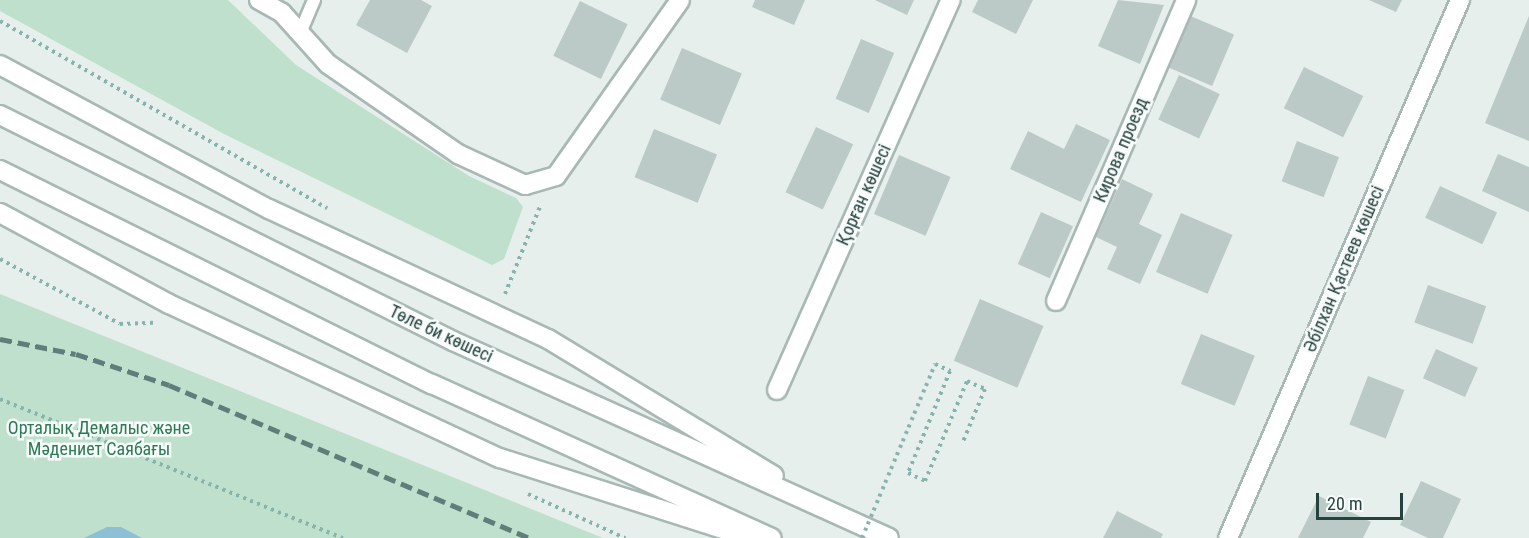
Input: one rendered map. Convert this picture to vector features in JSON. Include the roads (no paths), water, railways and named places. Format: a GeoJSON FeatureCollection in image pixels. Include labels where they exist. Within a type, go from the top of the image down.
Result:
{"type":"FeatureCollection","features":[{"type":"Feature","properties":{"kind":"main road"},"geometry":{"type":"LineString","coordinates":[[259,0],[282,13],[328,64],[458,154],[525,185],[551,178],[599,121],[680,0]]}},
{"type":"Feature","properties":{"kind":"main road","name":"Қорған көшесі"},"geometry":{"type":"LineString","coordinates":[[777,390],[951,0]]}},
{"type":"Feature","properties":{"kind":"main road","name":"Кирова проезд"},"geometry":{"type":"LineString","coordinates":[[1056,301],[1186,0]]}},
{"type":"Feature","properties":{"kind":"main road","name":"Әбілхан Қастеев көшесі"},"geometry":{"type":"LineString","coordinates":[[1228,538],[1460,0]]}},
{"type":"Feature","properties":{"kind":"main road"},"geometry":{"type":"LineString","coordinates":[[0,65],[269,208],[548,339],[681,415],[820,507]]}},
{"type":"Feature","properties":{"kind":"main road","name":"Төле би көшесі"},"geometry":{"type":"LineString","coordinates":[[0,115],[453,341],[890,538]]}},
{"type":"Feature","properties":{"kind":"main road"},"geometry":{"type":"LineString","coordinates":[[0,170],[432,384],[772,538]]}},
{"type":"Feature","properties":{"kind":"main road"},"geometry":{"type":"LineString","coordinates":[[0,213],[169,304],[500,458],[753,538]]}},
{"type":"Feature","properties":{"kind":"lane"},"geometry":{"type":"LineString","coordinates":[[300,33],[314,0]]}},
{"type":"Feature","properties":{"kind":"water"},"geometry":{"type":"Polygon","coordinates":[[[107,527],[121,527],[142,538],[84,538],[107,527]]]}},
{"type":"Feature","properties":{"kind":"railway"},"geometry":{"type":"LineString","coordinates":[[0,339],[76,354],[169,385],[530,538]]}},
{"type":"Feature","properties":{"kind":"park label","name":"Орталық Демалыс және Мәдениет Саябағы"},"geometry":{"type":"Point","coordinates":[99,439]}}]}
